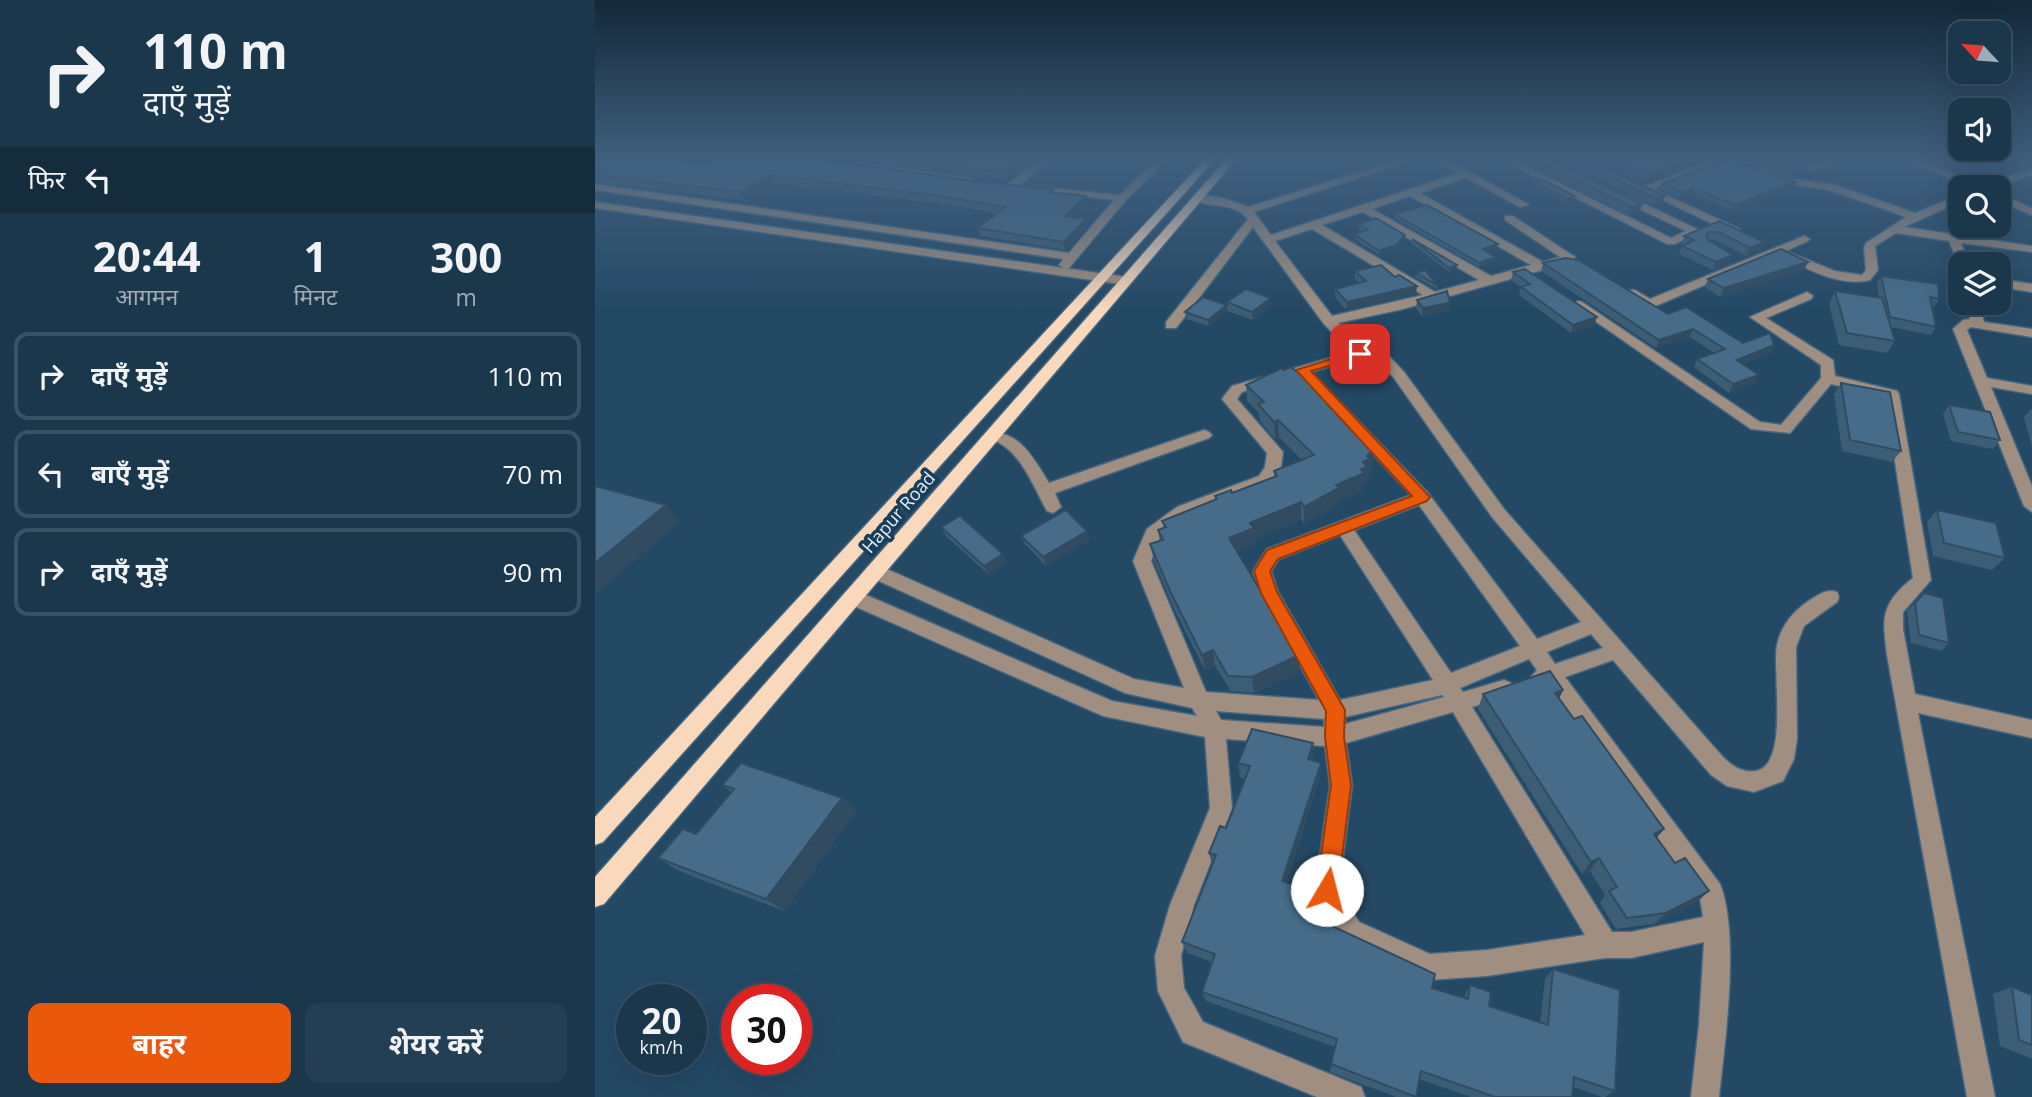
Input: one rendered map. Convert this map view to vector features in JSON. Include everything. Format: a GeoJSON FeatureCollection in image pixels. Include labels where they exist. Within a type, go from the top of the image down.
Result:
{"type":"FeatureCollection","features":[{"type":"Feature","properties":{"kind":"main road","name":"Hapur Road"},"geometry":{"type":"LineString","coordinates":[[595,834],[1166,208]]}},
{"type":"Feature","properties":{"kind":"main road","name":"Hapur Road"},"geometry":{"type":"LineString","coordinates":[[595,895],[1189,208]]}},
{"type":"Feature","properties":{"kind":"street"},"geometry":{"type":"LineString","coordinates":[[616,208],[1059,275]]}},
{"type":"Feature","properties":{"kind":"street"},"geometry":{"type":"LineString","coordinates":[[739,208],[1071,257]]}},
{"type":"Feature","properties":{"kind":"street"},"geometry":{"type":"LineString","coordinates":[[1059,275],[1113,208]]}},
{"type":"Feature","properties":{"kind":"street"},"geometry":{"type":"LineString","coordinates":[[1236,208],[1250,215],[1329,321],[1360,354]]}},
{"type":"Feature","properties":{"kind":"street"},"geometry":{"type":"LineString","coordinates":[[1171,325],[1250,215],[1270,208]]}},
{"type":"Feature","properties":{"kind":"street"},"geometry":{"type":"LineString","coordinates":[[1269,239],[1359,208]]}},
{"type":"Feature","properties":{"kind":"street"},"geometry":{"type":"LineString","coordinates":[[1364,208],[1488,280]]}},
{"type":"Feature","properties":{"kind":"street"},"geometry":{"type":"LineString","coordinates":[[1436,208],[1534,271]]}},
{"type":"Feature","properties":{"kind":"street"},"geometry":{"type":"LineString","coordinates":[[1603,208],[1671,242],[1695,231],[1645,208]]}},
{"type":"Feature","properties":{"kind":"street"},"geometry":{"type":"LineString","coordinates":[[1687,208],[1744,234]]}},
{"type":"Feature","properties":{"kind":"street"},"geometry":{"type":"LineString","coordinates":[[1891,208],[1916,217]]}},
{"type":"Feature","properties":{"kind":"street"},"geometry":{"type":"LineString","coordinates":[[1771,247],[1825,272],[1863,279],[1870,275],[1872,269],[1868,250],[1870,245],[1893,229],[1936,208]]}},
{"type":"Feature","properties":{"kind":"street"},"geometry":{"type":"LineString","coordinates":[[595,212],[1124,284]]}},
{"type":"Feature","properties":{"kind":"street"},"geometry":{"type":"LineString","coordinates":[[1329,321],[1488,280],[1575,261],[1509,218]]}},
{"type":"Feature","properties":{"kind":"street"},"geometry":{"type":"LineString","coordinates":[[1311,225],[1433,296]]}},
{"type":"Feature","properties":{"kind":"street"},"geometry":{"type":"LineString","coordinates":[[1893,229],[2032,249]]}},
{"type":"Feature","properties":{"kind":"street"},"geometry":{"type":"LineString","coordinates":[[1615,283],[1649,304],[1739,260],[1771,247],[1804,239]]}},
{"type":"Feature","properties":{"kind":"street"},"geometry":{"type":"LineString","coordinates":[[1958,239],[1954,239],[1959,252]]}},
{"type":"Feature","properties":{"kind":"street"},"geometry":{"type":"LineString","coordinates":[[2011,285],[2032,288]]}},
{"type":"Feature","properties":{"kind":"street"},"geometry":{"type":"LineString","coordinates":[[1560,293],[1756,426],[1785,430],[1828,379],[1828,363],[1756,317],[1807,296]]}},
{"type":"Feature","properties":{"kind":"street"},"geometry":{"type":"LineString","coordinates":[[1976,315],[1978,324]]}},
{"type":"Feature","properties":{"kind":"street"},"geometry":{"type":"LineString","coordinates":[[2032,333],[1978,324],[1968,324],[1960,329],[1979,381],[2024,466],[2032,506]]}},
{"type":"Feature","properties":{"kind":"street"},"geometry":{"type":"LineString","coordinates":[[1351,1097],[1193,1032],[1171,991],[1168,956],[1182,905],[1221,808],[1215,729],[1199,700],[1142,561],[1153,533],[1183,511],[1265,480],[1273,467],[1275,452],[1229,399],[1237,389],[1360,354],[1384,359],[1399,375],[1498,513],[1726,775],[1751,783],[1769,780],[1780,769],[1787,730],[1786,650],[1789,632],[1812,608],[1831,597]]}},
{"type":"Feature","properties":{"kind":"street"},"geometry":{"type":"LineString","coordinates":[[1303,370],[1422,497],[1711,894],[1717,926],[1713,1024],[1705,1097]]}},
{"type":"Feature","properties":{"kind":"street"},"geometry":{"type":"LineString","coordinates":[[1828,379],[1892,394],[1922,580],[1899,599],[1891,610],[1982,1097]]}},
{"type":"Feature","properties":{"kind":"street"},"geometry":{"type":"LineString","coordinates":[[1979,381],[2032,390]]}},
{"type":"Feature","properties":{"kind":"street"},"geometry":{"type":"LineString","coordinates":[[1046,490],[1204,435]]}},
{"type":"Feature","properties":{"kind":"street"},"geometry":{"type":"LineString","coordinates":[[990,438],[1002,437],[1011,443],[1046,490],[1053,508]]}},
{"type":"Feature","properties":{"kind":"street"},"geometry":{"type":"LineString","coordinates":[[1422,497],[1273,554],[1262,571],[1269,593],[1335,710],[1334,737],[1341,785],[1327,890],[1336,911],[1350,931],[1429,967],[1487,963],[1605,945],[1631,945],[1717,926]]}},
{"type":"Feature","properties":{"kind":"street"},"geometry":{"type":"LineString","coordinates":[[1343,526],[1447,684],[1605,945]]}},
{"type":"Feature","properties":{"kind":"street"},"geometry":{"type":"LineString","coordinates":[[874,571],[1132,687],[1199,700],[1335,710],[1447,684],[1594,625]]}},
{"type":"Feature","properties":{"kind":"street"},"geometry":{"type":"LineString","coordinates":[[852,597],[1110,710],[1215,729],[1334,737],[1457,704],[1618,652]]}},
{"type":"Feature","properties":{"kind":"street"},"geometry":{"type":"LineString","coordinates":[[970,648],[992,624]]}},
{"type":"Feature","properties":{"kind":"street"},"geometry":{"type":"LineString","coordinates":[[1906,701],[2032,729]]}},
{"type":"Feature","properties":{"kind":"building"},"geometry":{"type":"Polygon","coordinates":[[[1003,208],[1073,208],[1065,216],[1086,219],[1063,242],[978,228],[1003,208]]]}},
{"type":"Feature","properties":{"kind":"building"},"geometry":{"type":"Polygon","coordinates":[[[1415,208],[1433,208],[1498,244],[1483,249],[1496,257],[1480,263],[1394,214],[1415,208]]]}},
{"type":"Feature","properties":{"kind":"building"},"geometry":{"type":"Polygon","coordinates":[[[1376,218],[1405,235],[1396,245],[1379,251],[1354,234],[1368,230],[1358,224],[1376,218]]]}},
{"type":"Feature","properties":{"kind":"building"},"geometry":{"type":"Polygon","coordinates":[[[1719,221],[1765,242],[1750,248],[1718,232],[1709,232],[1706,234],[1708,240],[1733,255],[1716,262],[1682,246],[1694,240],[1684,236],[1719,221]]]}},
{"type":"Feature","properties":{"kind":"building"},"geometry":{"type":"Polygon","coordinates":[[[1412,239],[1457,265],[1449,268],[1412,239]]]}},
{"type":"Feature","properties":{"kind":"building"},"geometry":{"type":"Polygon","coordinates":[[[1781,249],[1808,262],[1724,288],[1708,279],[1781,249]]]}},
{"type":"Feature","properties":{"kind":"building"},"geometry":{"type":"Polygon","coordinates":[[[1565,258],[1578,260],[1668,314],[1686,307],[1743,343],[1770,333],[1774,345],[1737,360],[1759,375],[1733,384],[1697,359],[1725,349],[1693,329],[1659,340],[1543,263],[1565,258]]]}},
{"type":"Feature","properties":{"kind":"building"},"geometry":{"type":"Polygon","coordinates":[[[1381,265],[1395,277],[1399,275],[1417,286],[1347,302],[1335,289],[1366,281],[1355,271],[1381,265]]]}},
{"type":"Feature","properties":{"kind":"building"},"geometry":{"type":"Polygon","coordinates":[[[1525,269],[1597,317],[1573,325],[1521,287],[1530,284],[1513,272],[1525,269]]]}},
{"type":"Feature","properties":{"kind":"building"},"geometry":{"type":"Polygon","coordinates":[[[1425,270],[1437,285],[1416,273],[1425,270]]]}},
{"type":"Feature","properties":{"kind":"building"},"geometry":{"type":"Polygon","coordinates":[[[1881,276],[1938,284],[1939,299],[1930,297],[1936,327],[1890,317],[1881,276]]]}},
{"type":"Feature","properties":{"kind":"building"},"geometry":{"type":"Polygon","coordinates":[[[1246,289],[1271,298],[1252,312],[1227,302],[1246,289]]]}},
{"type":"Feature","properties":{"kind":"building"},"geometry":{"type":"Polygon","coordinates":[[[1447,291],[1450,303],[1423,308],[1417,300],[1447,291]]]}},
{"type":"Feature","properties":{"kind":"building"},"geometry":{"type":"Polygon","coordinates":[[[1835,291],[1882,298],[1895,341],[1847,333],[1835,291]]]}},
{"type":"Feature","properties":{"kind":"building"},"geometry":{"type":"Polygon","coordinates":[[[1203,297],[1227,305],[1208,320],[1185,312],[1203,297]]]}},
{"type":"Feature","properties":{"kind":"building"},"geometry":{"type":"Polygon","coordinates":[[[1291,367],[1332,399],[1326,402],[1329,406],[1374,449],[1367,456],[1370,459],[1363,462],[1367,467],[1361,469],[1364,473],[1336,485],[1339,488],[1304,507],[1301,502],[1250,523],[1254,528],[1229,538],[1299,655],[1252,677],[1228,676],[1213,650],[1202,655],[1150,544],[1163,540],[1158,530],[1166,527],[1162,521],[1217,499],[1215,496],[1231,490],[1232,493],[1277,476],[1274,471],[1314,455],[1278,420],[1274,422],[1258,404],[1264,402],[1246,385],[1282,368],[1284,370],[1291,367]]]}},
{"type":"Feature","properties":{"kind":"building"},"geometry":{"type":"Polygon","coordinates":[[[1841,383],[1890,392],[1901,451],[1850,440],[1841,383]]]}},
{"type":"Feature","properties":{"kind":"building"},"geometry":{"type":"Polygon","coordinates":[[[1949,405],[1990,412],[2000,440],[1958,432],[1949,405]]]}},
{"type":"Feature","properties":{"kind":"building"},"geometry":{"type":"Polygon","coordinates":[[[595,486],[666,505],[595,563],[595,486]]]}},
{"type":"Feature","properties":{"kind":"building"},"geometry":{"type":"Polygon","coordinates":[[[1066,510],[1087,531],[1043,557],[1021,536],[1066,510]]]}},
{"type":"Feature","properties":{"kind":"building"},"geometry":{"type":"Polygon","coordinates":[[[1937,510],[1996,523],[2005,558],[1944,543],[1937,510]]]}},
{"type":"Feature","properties":{"kind":"building"},"geometry":{"type":"Polygon","coordinates":[[[960,516],[1003,554],[984,566],[941,527],[960,516]]]}},
{"type":"Feature","properties":{"kind":"building"},"geometry":{"type":"Polygon","coordinates":[[[1924,593],[1943,598],[1949,643],[1919,635],[1915,603],[1924,593]]]}},
{"type":"Feature","properties":{"kind":"building"},"geometry":{"type":"Polygon","coordinates":[[[1550,671],[1563,690],[1555,693],[1574,719],[1582,716],[1664,829],[1654,834],[1675,863],[1685,858],[1709,891],[1666,913],[1627,918],[1609,891],[1617,887],[1599,858],[1591,862],[1483,694],[1550,671]]]}},
{"type":"Feature","properties":{"kind":"building"},"geometry":{"type":"Polygon","coordinates":[[[1252,729],[1313,743],[1308,759],[1321,763],[1282,881],[1296,886],[1293,896],[1323,906],[1333,921],[1332,926],[1435,974],[1432,988],[1468,999],[1470,985],[1491,992],[1489,1006],[1548,1025],[1553,969],[1620,990],[1615,1091],[1574,1077],[1572,1097],[1495,1097],[1421,1071],[1416,1097],[1331,1064],[1337,1039],[1202,992],[1215,954],[1182,942],[1216,855],[1209,853],[1220,826],[1226,828],[1250,766],[1238,763],[1252,729]]]}},
{"type":"Feature","properties":{"kind":"building"},"geometry":{"type":"Polygon","coordinates":[[[741,763],[842,798],[766,899],[658,858],[683,829],[696,834],[734,789],[722,785],[741,763]]]}},
{"type":"Feature","properties":{"kind":"building"},"geometry":{"type":"Polygon","coordinates":[[[2012,987],[2032,995],[2032,1045],[2019,1040],[2012,987]]]}},
{"type":"Feature","properties":{"kind":"route"},"geometry":{"type":"LineString","coordinates":[[1327,890],[1341,785],[1334,737],[1335,710],[1269,593],[1262,571],[1273,554],[1422,497],[1303,370],[1360,354]]}}]}
